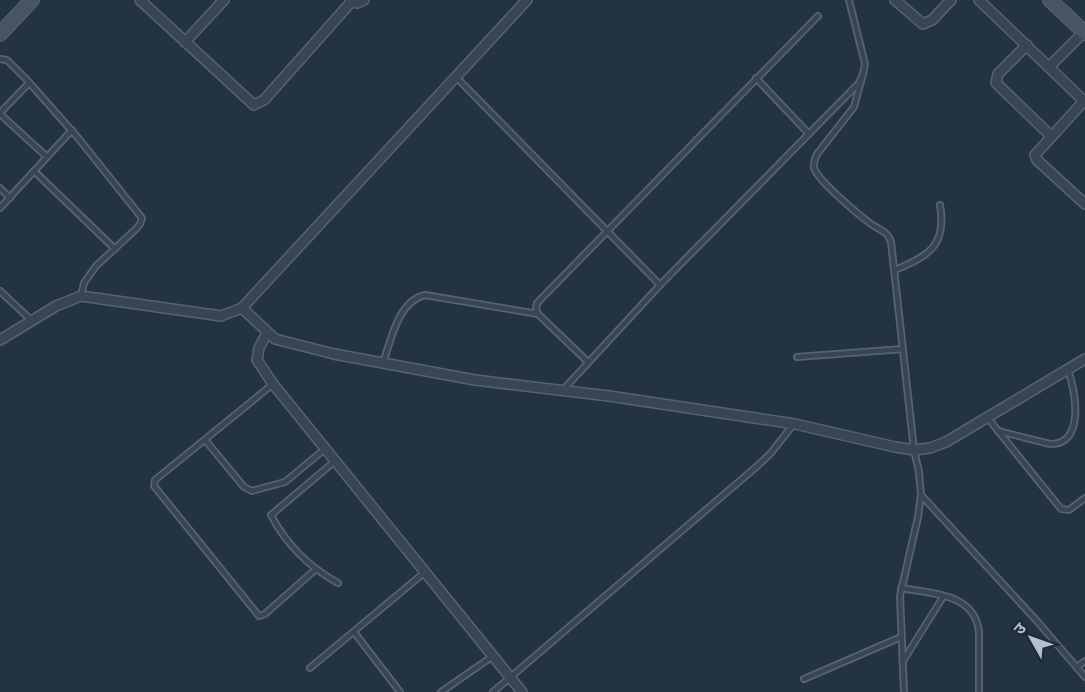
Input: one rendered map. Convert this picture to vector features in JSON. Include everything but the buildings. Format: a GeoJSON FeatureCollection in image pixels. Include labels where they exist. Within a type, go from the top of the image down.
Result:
{"type":"FeatureCollection","features":[{"type":"Feature","properties":{"kind":"street"},"geometry":{"type":"LineString","coordinates":[[0,34],[32,0]]}},
{"type":"Feature","properties":{"kind":"street"},"geometry":{"type":"LineString","coordinates":[[140,0],[249,103],[256,105],[264,100],[351,1],[360,3],[364,0]]}},
{"type":"Feature","properties":{"kind":"street"},"geometry":{"type":"LineString","coordinates":[[185,42],[224,0]]}},
{"type":"Feature","properties":{"kind":"street"},"geometry":{"type":"LineString","coordinates":[[0,340],[67,301],[81,296],[221,316],[242,308],[527,0]]}},
{"type":"Feature","properties":{"kind":"street"},"geometry":{"type":"LineString","coordinates":[[895,0],[922,24],[929,22],[951,0]]}},
{"type":"Feature","properties":{"kind":"street"},"geometry":{"type":"LineString","coordinates":[[979,0],[1084,101],[1036,152],[1035,158],[1085,204]]}},
{"type":"Feature","properties":{"kind":"street"},"geometry":{"type":"LineString","coordinates":[[1049,67],[1084,33],[1050,0]]}},
{"type":"Feature","properties":{"kind":"street"},"geometry":{"type":"LineString","coordinates":[[1027,45],[998,74],[996,83],[1051,136]]}},
{"type":"Feature","properties":{"kind":"street"},"geometry":{"type":"LineString","coordinates":[[242,308],[267,333],[282,342],[475,380],[563,390],[795,423],[914,450],[930,448],[946,442],[1085,359]]}},
{"type":"Feature","properties":{"kind":"street"},"geometry":{"type":"LineString","coordinates":[[267,333],[259,348],[257,360],[273,384],[522,692]]}},
{"type":"Feature","properties":{"kind":"lane"},"geometry":{"type":"LineString","coordinates":[[849,0],[865,64],[863,74],[854,107],[817,154],[814,168],[848,205],[887,234],[891,242],[921,495],[901,588],[904,692]]}},
{"type":"Feature","properties":{"kind":"lane"},"geometry":{"type":"LineString","coordinates":[[588,362],[538,314],[537,303],[818,16]]}},
{"type":"Feature","properties":{"kind":"lane"},"geometry":{"type":"LineString","coordinates":[[0,59],[7,60],[72,130],[142,218],[140,224],[89,274],[81,296]]}},
{"type":"Feature","properties":{"kind":"lane"},"geometry":{"type":"LineString","coordinates":[[563,390],[660,285],[859,83],[863,74]]}},
{"type":"Feature","properties":{"kind":"lane"},"geometry":{"type":"LineString","coordinates":[[456,77],[660,285]]}},
{"type":"Feature","properties":{"kind":"lane"},"geometry":{"type":"LineString","coordinates":[[756,78],[809,134]]}},
{"type":"Feature","properties":{"kind":"lane"},"geometry":{"type":"LineString","coordinates":[[29,83],[0,113],[47,158]]}},
{"type":"Feature","properties":{"kind":"lane"},"geometry":{"type":"LineString","coordinates":[[0,208],[72,130]]}},
{"type":"Feature","properties":{"kind":"lane"},"geometry":{"type":"LineString","coordinates":[[34,171],[115,249]]}},
{"type":"Feature","properties":{"kind":"lane"},"geometry":{"type":"LineString","coordinates":[[0,188],[10,198]]}},
{"type":"Feature","properties":{"kind":"lane"},"geometry":{"type":"LineString","coordinates":[[894,270],[917,261],[932,250],[942,229],[940,205]]}},
{"type":"Feature","properties":{"kind":"lane"},"geometry":{"type":"LineString","coordinates":[[0,291],[32,321]]}},
{"type":"Feature","properties":{"kind":"lane"},"geometry":{"type":"LineString","coordinates":[[382,363],[402,313],[406,306],[420,296],[538,314]]}},
{"type":"Feature","properties":{"kind":"lane"},"geometry":{"type":"LineString","coordinates":[[797,357],[903,349]]}},
{"type":"Feature","properties":{"kind":"lane"},"geometry":{"type":"LineString","coordinates":[[998,431],[1050,444],[1067,439],[1074,428],[1077,411],[1075,389],[1068,369]]}},
{"type":"Feature","properties":{"kind":"lane"},"geometry":{"type":"LineString","coordinates":[[273,384],[206,441],[155,480],[154,486],[257,614],[263,615],[316,569]]}},
{"type":"Feature","properties":{"kind":"lane"},"geometry":{"type":"LineString","coordinates":[[987,417],[1061,509],[1069,510],[1085,498]]}},
{"type":"Feature","properties":{"kind":"lane"},"geometry":{"type":"LineString","coordinates":[[493,692],[755,468],[770,454],[795,423]]}},
{"type":"Feature","properties":{"kind":"lane"},"geometry":{"type":"LineString","coordinates":[[206,441],[244,487],[252,491],[285,482],[326,448]]}},
{"type":"Feature","properties":{"kind":"lane"},"geometry":{"type":"LineString","coordinates":[[336,460],[271,515],[294,549],[316,569],[338,583]]}},
{"type":"Feature","properties":{"kind":"lane"},"geometry":{"type":"LineString","coordinates":[[921,495],[1085,677]]}},
{"type":"Feature","properties":{"kind":"lane"},"geometry":{"type":"LineString","coordinates":[[310,668],[426,572]]}},
{"type":"Feature","properties":{"kind":"lane"},"geometry":{"type":"LineString","coordinates":[[901,588],[944,597],[969,607],[976,618],[979,633],[979,692]]}},
{"type":"Feature","properties":{"kind":"lane"},"geometry":{"type":"LineString","coordinates":[[903,661],[944,597]]}},
{"type":"Feature","properties":{"kind":"lane"},"geometry":{"type":"LineString","coordinates":[[354,632],[400,692]]}},
{"type":"Feature","properties":{"kind":"lane"},"geometry":{"type":"LineString","coordinates":[[804,679],[901,637]]}},
{"type":"Feature","properties":{"kind":"lane"},"geometry":{"type":"LineString","coordinates":[[441,692],[493,656]]}},
{"type":"Feature","properties":{"kind":"lane"},"geometry":{"type":"LineString","coordinates":[[1077,667],[1085,661]]}}]}
